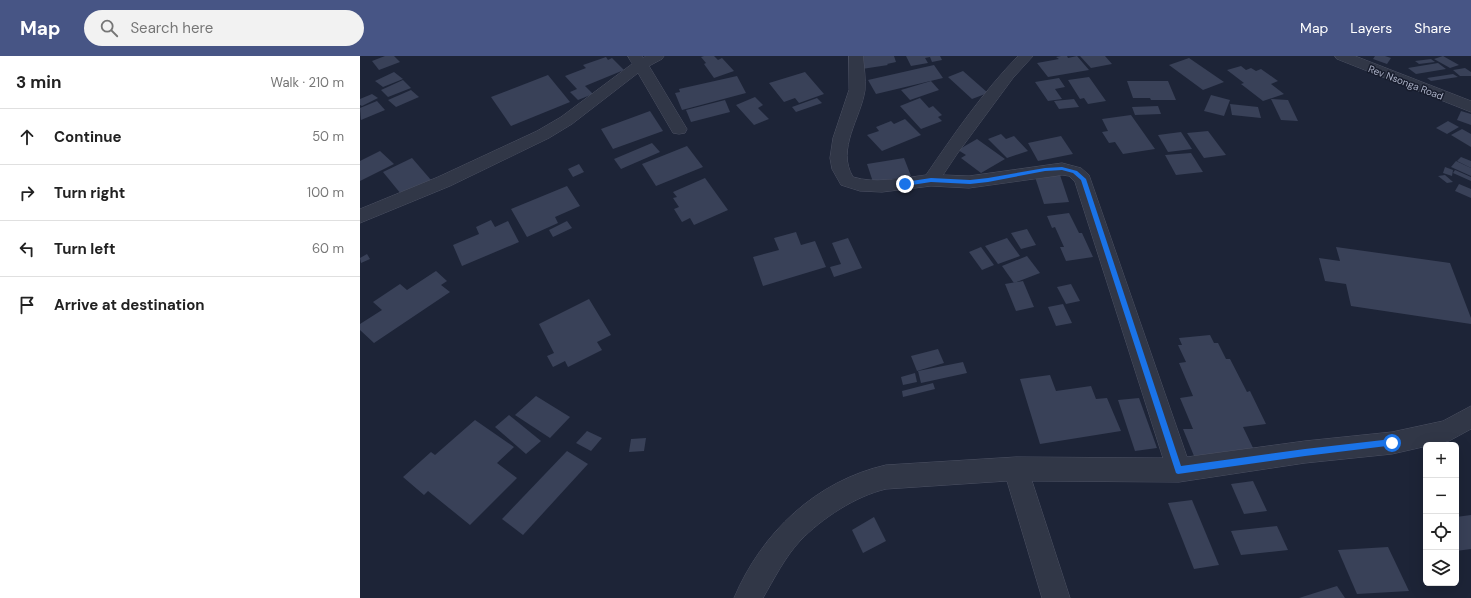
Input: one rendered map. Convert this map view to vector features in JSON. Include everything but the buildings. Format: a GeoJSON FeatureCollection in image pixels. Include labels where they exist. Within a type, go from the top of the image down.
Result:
{"type":"FeatureCollection","features":[{"type":"Feature","properties":{"kind":"street"},"geometry":{"type":"LineString","coordinates":[[360,216],[431,188],[506,153],[553,128],[591,103],[638,60],[657,56]]}},
{"type":"Feature","properties":{"kind":"street"},"geometry":{"type":"LineString","coordinates":[[856,56],[857,90],[848,124],[841,139],[839,155],[840,168],[847,181],[860,185],[882,186],[931,180],[976,181],[1045,170],[1062,169],[1075,172],[1083,179],[1178,470]]}},
{"type":"Feature","properties":{"kind":"street"},"geometry":{"type":"LineString","coordinates":[[931,180],[951,150],[1008,75],[1026,56]]}},
{"type":"Feature","properties":{"kind":"street","name":"Rev Nsonga Road"},"geometry":{"type":"LineString","coordinates":[[1342,56],[1471,107]]}},
{"type":"Feature","properties":{"kind":"street"},"geometry":{"type":"LineString","coordinates":[[638,60],[679,129]]}},
{"type":"Feature","properties":{"kind":"street"},"geometry":{"type":"LineString","coordinates":[[748,598],[768,563],[791,532],[826,503],[865,482],[886,477],[1016,469],[1178,470],[1305,452],[1392,443],[1449,430],[1471,417]]}},
{"type":"Feature","properties":{"kind":"street"},"geometry":{"type":"LineString","coordinates":[[1016,469],[1056,598]]}},
{"type":"Feature","properties":{"kind":"route"},"geometry":{"type":"LineString","coordinates":[[905,184],[931,180],[970,182],[1045,170],[1062,169],[1075,172],[1083,179],[1178,470],[1305,452],[1392,443]]}}]}
